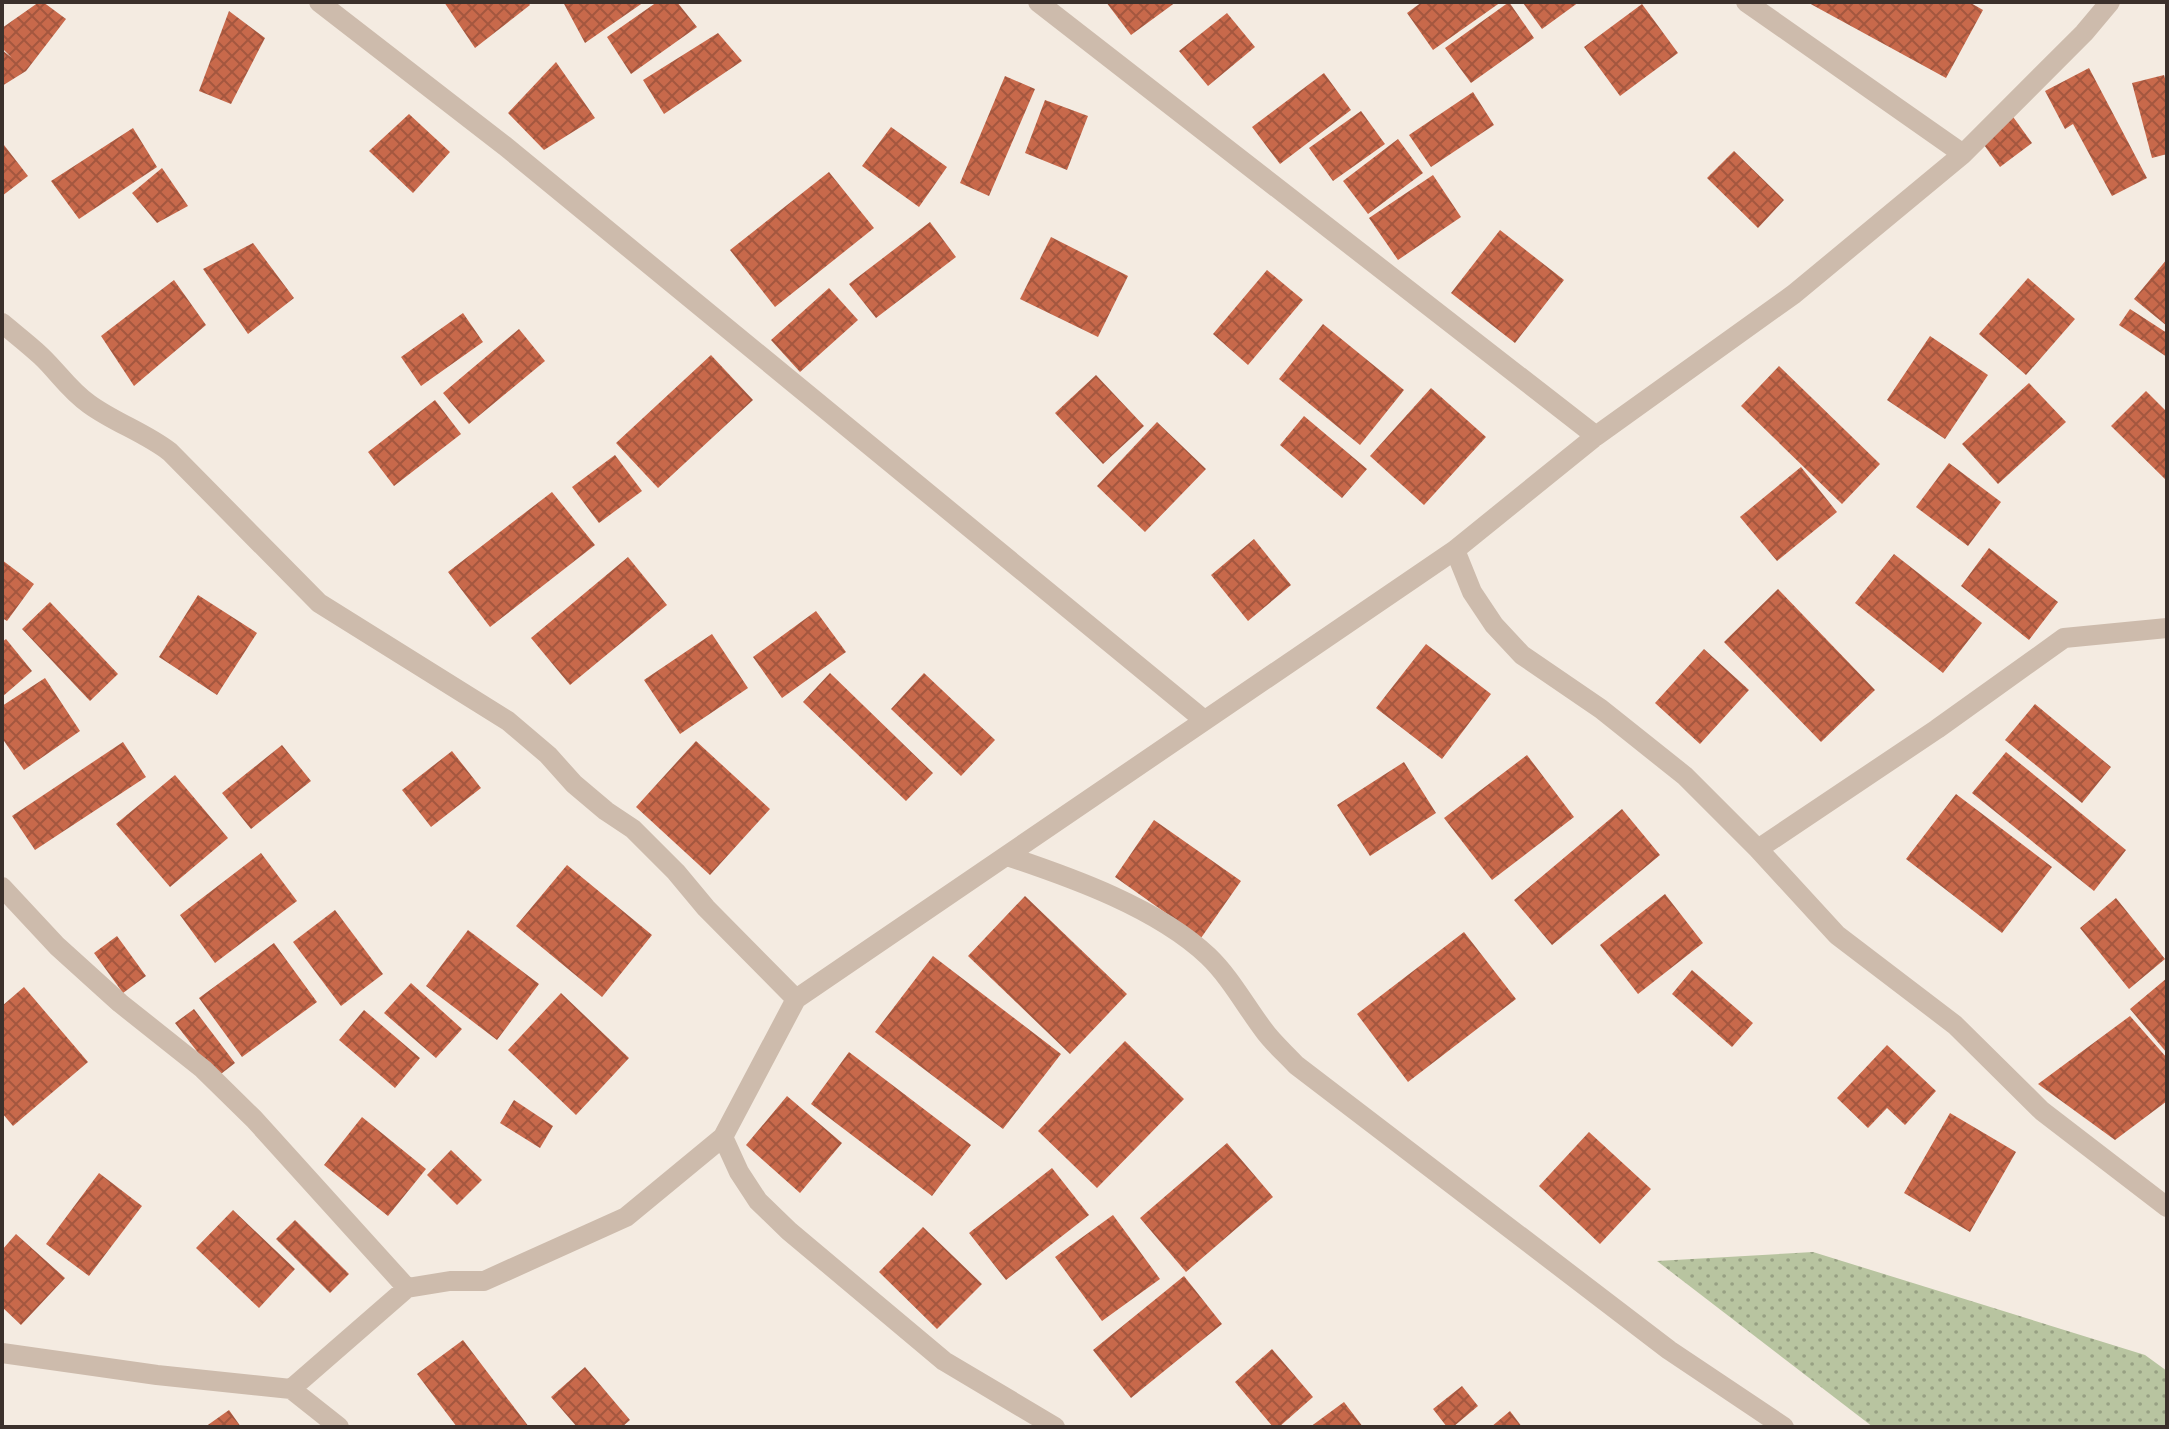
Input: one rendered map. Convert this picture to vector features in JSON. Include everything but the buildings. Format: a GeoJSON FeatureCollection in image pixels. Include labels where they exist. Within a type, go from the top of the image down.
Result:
{"type":"FeatureCollection","features":[{"type":"Feature","properties":{"kind":"street"},"geometry":{"type":"LineString","coordinates":[[319,2],[505,146],[1204,720]]}},
{"type":"Feature","properties":{"kind":"street"},"geometry":{"type":"LineString","coordinates":[[1038,2],[1596,436]]}},
{"type":"Feature","properties":{"kind":"street"},"geometry":{"type":"LineString","coordinates":[[1746,2],[1963,154]]}},
{"type":"Feature","properties":{"kind":"street"},"geometry":{"type":"LineString","coordinates":[[291,1389],[407,1288],[450,1281],[484,1281],[626,1217],[723,1137],[796,999],[1455,550],[1596,436],[1794,294],[1963,154],[2084,33],[2110,2]]}},
{"type":"Feature","properties":{"kind":"street"},"geometry":{"type":"LineString","coordinates":[[2,323],[43,358],[62,382],[88,404],[111,419],[147,434],[170,452],[319,603],[508,721],[548,755],[574,784],[633,829],[796,999]]}},
{"type":"Feature","properties":{"kind":"street"},"geometry":{"type":"LineString","coordinates":[[1455,550],[1472,592],[1494,625],[1522,655],[1645,743],[1685,776],[1837,935],[1955,1025],[2042,1111],[2167,1207]]}},
{"type":"Feature","properties":{"kind":"street"},"geometry":{"type":"LineString","coordinates":[[1758,849],[1937,729],[2064,638],[2167,628]]}},
{"type":"Feature","properties":{"kind":"street"},"geometry":{"type":"LineString","coordinates":[[1007,856],[1084,882],[1165,924],[1206,954],[1221,969],[1265,1033],[1296,1065],[1669,1350],[1784,1427]]}},
{"type":"Feature","properties":{"kind":"street"},"geometry":{"type":"LineString","coordinates":[[2,887],[57,946],[120,1003],[203,1069],[254,1119],[407,1288]]}},
{"type":"Feature","properties":{"kind":"street"},"geometry":{"type":"LineString","coordinates":[[723,1137],[739,1172],[758,1201],[789,1231],[944,1361],[1055,1427]]}},
{"type":"Feature","properties":{"kind":"street"},"geometry":{"type":"LineString","coordinates":[[2,1353],[157,1375],[291,1389],[339,1427]]}},
{"type":"Feature","properties":{"kind":"green space"},"geometry":{"type":"Polygon","coordinates":[[[1813,1252],[2145,1355],[2167,1371],[2167,1427],[1873,1427],[1657,1261],[1813,1252]]]}}]}
